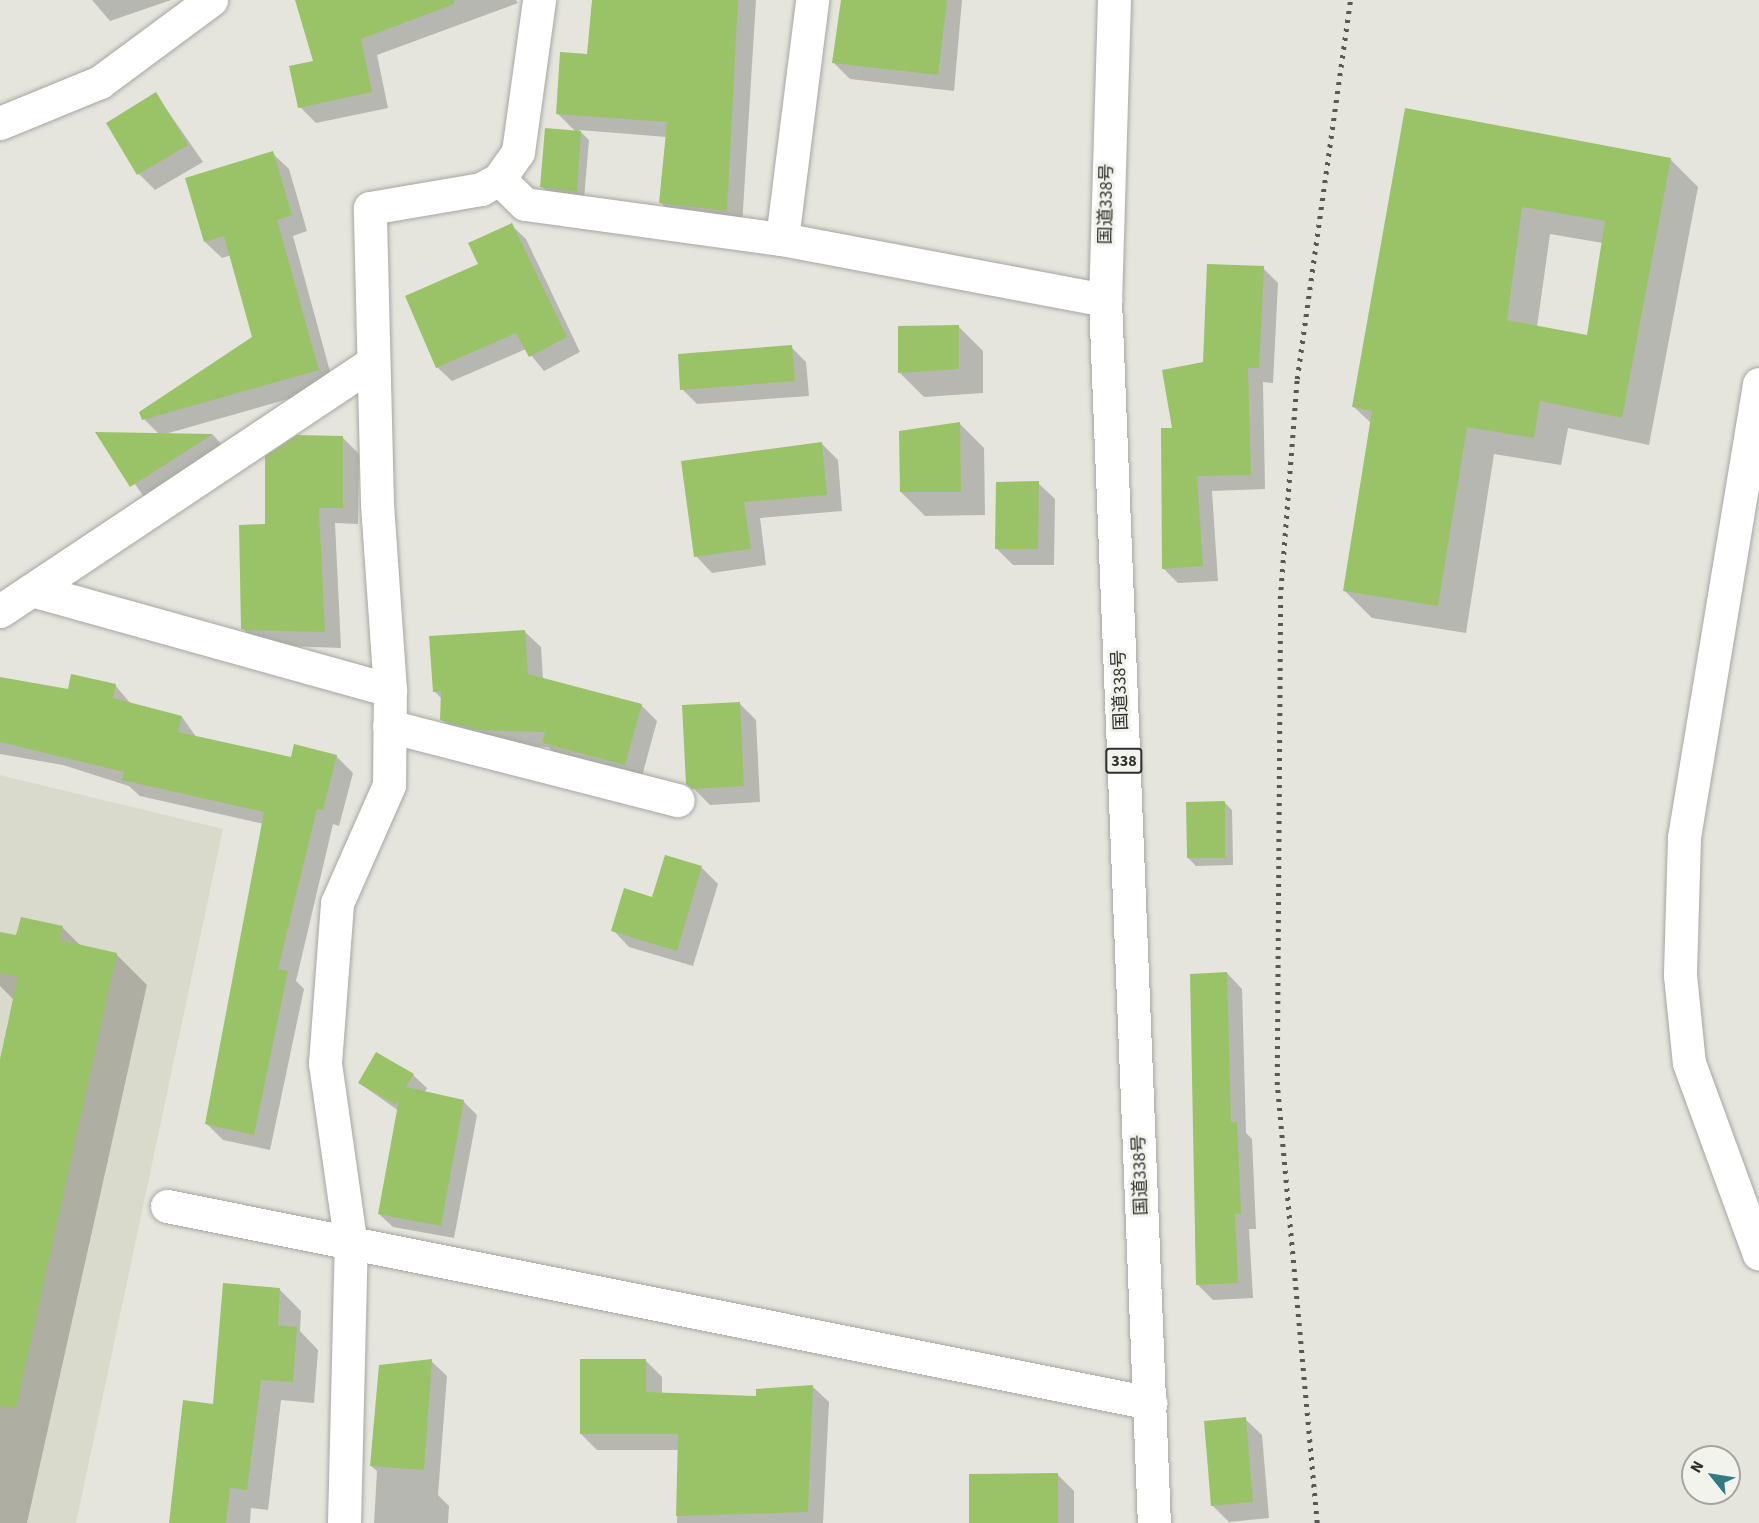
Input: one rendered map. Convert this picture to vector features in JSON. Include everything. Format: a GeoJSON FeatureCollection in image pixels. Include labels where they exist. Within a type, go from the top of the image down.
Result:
{"type":"FeatureCollection","features":[{"type":"Feature","properties":{"kind":"main road"},"geometry":{"type":"LineString","coordinates":[[0,123],[100,82],[211,0]]}},
{"type":"Feature","properties":{"kind":"main road"},"geometry":{"type":"LineString","coordinates":[[345,1523],[351,1246],[325,1063],[337,903],[388,785],[390,690],[373,362],[370,208],[481,189],[499,179],[518,152],[539,0]]}},
{"type":"Feature","properties":{"kind":"main road"},"geometry":{"type":"LineString","coordinates":[[782,239],[812,0]]}},
{"type":"Feature","properties":{"kind":"main road","name":"国道338号"},"geometry":{"type":"LineString","coordinates":[[1114,0],[1105,300],[1154,1523]]}},
{"type":"Feature","properties":{"kind":"main road"},"geometry":{"type":"LineString","coordinates":[[499,179],[525,204],[782,239],[1105,300]]}},
{"type":"Feature","properties":{"kind":"main road"},"geometry":{"type":"LineString","coordinates":[[0,611],[373,362]]}},
{"type":"Feature","properties":{"kind":"main road"},"geometry":{"type":"LineString","coordinates":[[1759,384],[1684,838],[1680,975],[1689,1063],[1759,1254]]}},
{"type":"Feature","properties":{"kind":"main road"},"geometry":{"type":"LineString","coordinates":[[32,590],[390,690]]}},
{"type":"Feature","properties":{"kind":"main road"},"geometry":{"type":"LineString","coordinates":[[389,726],[678,800]]}},
{"type":"Feature","properties":{"kind":"main road"},"geometry":{"type":"LineString","coordinates":[[167,1206],[351,1246],[1150,1403]]}},
{"type":"Feature","properties":{"kind":"shaded area"},"geometry":{"type":"Polygon","coordinates":[[[0,775],[223,829],[76,1523],[0,1523],[0,775]]]}},
{"type":"Feature","properties":{"kind":"building"},"geometry":{"type":"Polygon","coordinates":[[[295,0],[454,0],[454,4],[361,39],[372,92],[298,108],[289,66],[313,61],[295,0]]]}},
{"type":"Feature","properties":{"kind":"building"},"geometry":{"type":"Polygon","coordinates":[[[592,0],[738,0],[727,211],[659,203],[667,122],[556,114],[560,52],[587,54],[592,0]]]}},
{"type":"Feature","properties":{"kind":"building"},"geometry":{"type":"Polygon","coordinates":[[[841,0],[947,0],[938,75],[832,63],[841,0]]]}},
{"type":"Feature","properties":{"kind":"building"},"geometry":{"type":"Polygon","coordinates":[[[156,92],[188,145],[137,175],[106,123],[156,92]]]}},
{"type":"Feature","properties":{"kind":"building"},"geometry":{"type":"Polygon","coordinates":[[[1405,108],[1671,158],[1622,418],[1540,401],[1534,438],[1467,427],[1438,606],[1343,591],[1372,411],[1352,407],[1405,108]],[[1522,207],[1507,320],[1587,335],[1605,221],[1522,207]]]}},
{"type":"Feature","properties":{"kind":"building"},"geometry":{"type":"Polygon","coordinates":[[[545,128],[581,131],[577,192],[540,187],[545,128]]]}},
{"type":"Feature","properties":{"kind":"building"},"geometry":{"type":"Polygon","coordinates":[[[273,151],[292,215],[277,220],[319,370],[142,420],[139,412],[252,337],[224,236],[204,242],[185,178],[273,151]]]}},
{"type":"Feature","properties":{"kind":"building"},"geometry":{"type":"Polygon","coordinates":[[[512,223],[567,337],[529,357],[516,333],[436,368],[405,296],[478,264],[468,243],[512,223]]]}},
{"type":"Feature","properties":{"kind":"building"},"geometry":{"type":"Polygon","coordinates":[[[1207,264],[1264,266],[1259,368],[1248,368],[1251,475],[1197,476],[1203,566],[1162,569],[1161,428],[1172,428],[1162,370],[1203,362],[1207,264]]]}},
{"type":"Feature","properties":{"kind":"building"},"geometry":{"type":"Polygon","coordinates":[[[959,325],[959,369],[898,373],[898,326],[959,325]]]}},
{"type":"Feature","properties":{"kind":"building"},"geometry":{"type":"Polygon","coordinates":[[[792,345],[795,381],[680,390],[678,354],[792,345]]]}},
{"type":"Feature","properties":{"kind":"building"},"geometry":{"type":"Polygon","coordinates":[[[960,422],[961,492],[900,492],[899,431],[960,422]]]}},
{"type":"Feature","properties":{"kind":"building"},"geometry":{"type":"Polygon","coordinates":[[[95,432],[213,434],[130,487],[95,432]]]}},
{"type":"Feature","properties":{"kind":"building"},"geometry":{"type":"Polygon","coordinates":[[[297,435],[343,436],[343,508],[319,508],[325,632],[241,629],[239,525],[265,524],[265,456],[297,435]]]}},
{"type":"Feature","properties":{"kind":"building"},"geometry":{"type":"Polygon","coordinates":[[[822,442],[827,495],[744,502],[751,549],[694,557],[681,461],[822,442]]]}},
{"type":"Feature","properties":{"kind":"building"},"geometry":{"type":"Polygon","coordinates":[[[1039,481],[1038,549],[995,549],[996,482],[1039,481]]]}},
{"type":"Feature","properties":{"kind":"building"},"geometry":{"type":"Polygon","coordinates":[[[525,630],[528,674],[642,704],[625,765],[542,743],[545,732],[478,730],[440,720],[441,691],[433,692],[429,636],[525,630]]]}},
{"type":"Feature","properties":{"kind":"building"},"geometry":{"type":"Polygon","coordinates":[[[71,674],[116,684],[113,698],[182,716],[178,732],[291,757],[294,744],[337,755],[323,810],[317,809],[278,969],[288,971],[254,1135],[205,1124],[264,812],[122,780],[124,772],[0,742],[0,677],[68,689],[71,674]]]}},
{"type":"Feature","properties":{"kind":"building"},"geometry":{"type":"Polygon","coordinates":[[[740,702],[744,786],[692,789],[686,784],[682,705],[740,702]]]}},
{"type":"Feature","properties":{"kind":"building"},"geometry":{"type":"Polygon","coordinates":[[[1225,801],[1225,858],[1187,858],[1186,802],[1225,801]]]}},
{"type":"Feature","properties":{"kind":"building"},"geometry":{"type":"Polygon","coordinates":[[[665,855],[702,866],[677,951],[611,931],[624,888],[652,897],[665,855]]]}},
{"type":"Feature","properties":{"kind":"building"},"geometry":{"type":"Polygon","coordinates":[[[21,917],[63,926],[60,940],[117,953],[16,1408],[0,1406],[0,1059],[18,977],[0,973],[0,932],[16,935],[21,917]]]}},
{"type":"Feature","properties":{"kind":"building"},"geometry":{"type":"Polygon","coordinates":[[[1227,972],[1231,1122],[1237,1122],[1241,1214],[1235,1214],[1238,1283],[1196,1285],[1190,974],[1227,972]]]}},
{"type":"Feature","properties":{"kind":"building"},"geometry":{"type":"Polygon","coordinates":[[[376,1052],[414,1074],[406,1087],[464,1100],[441,1226],[378,1214],[399,1099],[396,1105],[358,1083],[376,1052]]]}},
{"type":"Feature","properties":{"kind":"building"},"geometry":{"type":"Polygon","coordinates":[[[223,1283],[280,1288],[278,1325],[297,1327],[293,1382],[261,1380],[247,1490],[230,1488],[226,1523],[169,1523],[183,1400],[213,1404],[223,1283]]]}},
{"type":"Feature","properties":{"kind":"building"},"geometry":{"type":"Polygon","coordinates":[[[432,1359],[424,1470],[370,1466],[379,1365],[432,1359]]]}},
{"type":"Feature","properties":{"kind":"building"},"geometry":{"type":"Polygon","coordinates":[[[580,1359],[646,1359],[646,1392],[756,1396],[756,1389],[813,1385],[808,1512],[676,1516],[678,1434],[580,1434],[580,1359]]]}},
{"type":"Feature","properties":{"kind":"building"},"geometry":{"type":"Polygon","coordinates":[[[1246,1417],[1253,1502],[1211,1506],[1204,1421],[1246,1417]]]}},
{"type":"Feature","properties":{"kind":"building"},"geometry":{"type":"Polygon","coordinates":[[[1058,1473],[1058,1523],[969,1523],[969,1474],[1058,1473]]]}},
{"type":"Feature","properties":{"kind":"railway"},"geometry":{"type":"LineString","coordinates":[[1317,1523],[1277,1085],[1280,599],[1297,379],[1350,0]]}}]}
